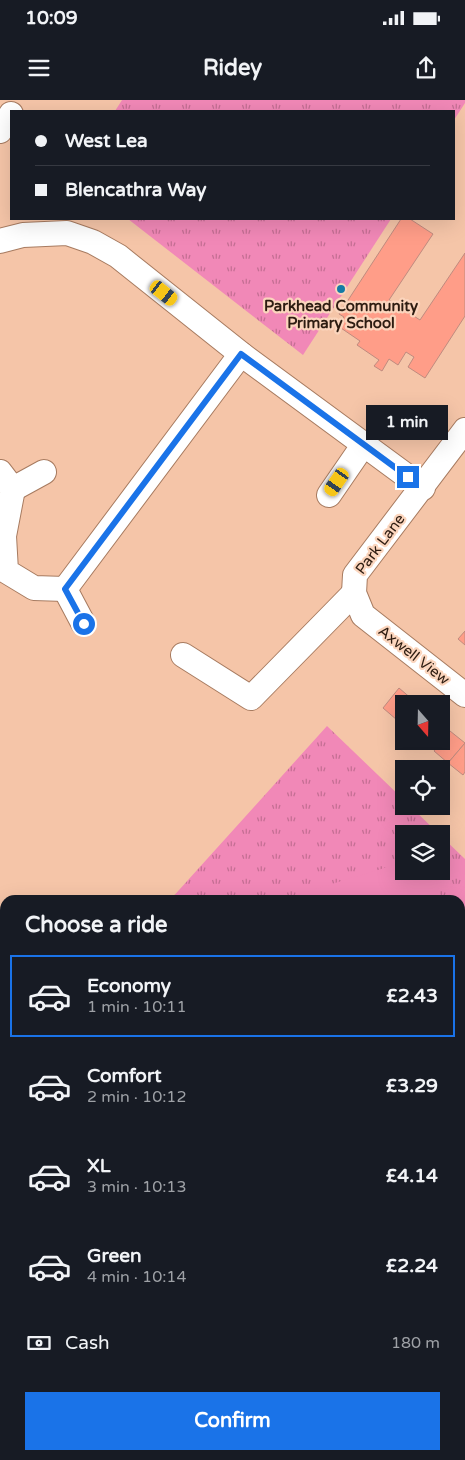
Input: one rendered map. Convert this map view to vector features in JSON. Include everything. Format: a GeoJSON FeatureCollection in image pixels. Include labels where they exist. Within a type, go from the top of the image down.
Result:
{"type":"FeatureCollection","features":[{"type":"Feature","properties":{"kind":"street"},"geometry":{"type":"LineString","coordinates":[[0,131],[10,116]]}},
{"type":"Feature","properties":{"kind":"street"},"geometry":{"type":"LineString","coordinates":[[1,238],[44,232],[66,232],[93,242],[118,256],[241,354],[423,488]]}},
{"type":"Feature","properties":{"kind":"street"},"geometry":{"type":"LineString","coordinates":[[65,589],[241,354]]}},
{"type":"Feature","properties":{"kind":"street","name":"Park Lane"},"geometry":{"type":"LineString","coordinates":[[363,615],[354,593],[355,575],[423,488],[465,430]]}},
{"type":"Feature","properties":{"kind":"street"},"geometry":{"type":"LineString","coordinates":[[329,495],[364,444]]}},
{"type":"Feature","properties":{"kind":"street"},"geometry":{"type":"LineString","coordinates":[[44,472],[6,481],[4,536],[6,571],[34,588],[65,589]]}},
{"type":"Feature","properties":{"kind":"street"},"geometry":{"type":"LineString","coordinates":[[65,589],[84,624]]}},
{"type":"Feature","properties":{"kind":"street"},"geometry":{"type":"LineString","coordinates":[[183,654],[251,698],[354,593]]}},
{"type":"Feature","properties":{"kind":"street","name":"Axwell View"},"geometry":{"type":"LineString","coordinates":[[363,615],[465,695]]}},
{"type":"Feature","properties":{"kind":"green space"},"geometry":{"type":"Polygon","coordinates":[[[122,100],[465,100],[455,118],[455,110],[116,110],[122,100]]]}},
{"type":"Feature","properties":{"kind":"green space"},"geometry":{"type":"Polygon","coordinates":[[[129,220],[390,220],[303,355],[129,220]]]}},
{"type":"Feature","properties":{"kind":"green space"},"geometry":{"type":"Polygon","coordinates":[[[327,726],[395,791],[395,815],[419,815],[430,825],[395,825],[395,880],[450,880],[450,845],[465,859],[465,895],[175,895],[327,726]]]}},
{"type":"Feature","properties":{"kind":"green space"},"geometry":{"type":"Polygon","coordinates":[[[395,865],[395,880],[436,880],[440,895],[295,895],[395,865]]]}},
{"type":"Feature","properties":{"kind":"building"},"geometry":{"type":"Polygon","coordinates":[[[400,220],[412,220],[433,234],[389,300],[420,320],[465,253],[465,316],[425,378],[408,367],[414,357],[406,352],[398,365],[389,359],[382,371],[374,366],[379,360],[357,345],[360,341],[338,326],[344,317],[339,314],[400,220]]]}},
{"type":"Feature","properties":{"kind":"building"},"geometry":{"type":"Polygon","coordinates":[[[465,631],[465,645],[458,639],[465,631]]]}},
{"type":"Feature","properties":{"kind":"building"},"geometry":{"type":"Polygon","coordinates":[[[399,688],[407,695],[395,695],[395,718],[383,708],[399,688]]]}},
{"type":"Feature","properties":{"kind":"building"},"geometry":{"type":"Polygon","coordinates":[[[450,731],[465,743],[450,761],[444,760],[434,751],[450,750],[450,731]]]}},
{"type":"Feature","properties":{"kind":"building"},"geometry":{"type":"Polygon","coordinates":[[[465,743],[465,772],[463,775],[450,765],[450,761],[465,743]]]}},
{"type":"Feature","properties":{"kind":"place","name":"Parkhead Community Primary School"},"geometry":{"type":"Point","coordinates":[341,289]}},
{"type":"Feature","properties":{"kind":"route"},"geometry":{"type":"LineString","coordinates":[[84,624],[65,589],[241,354],[408,477]]}}]}
